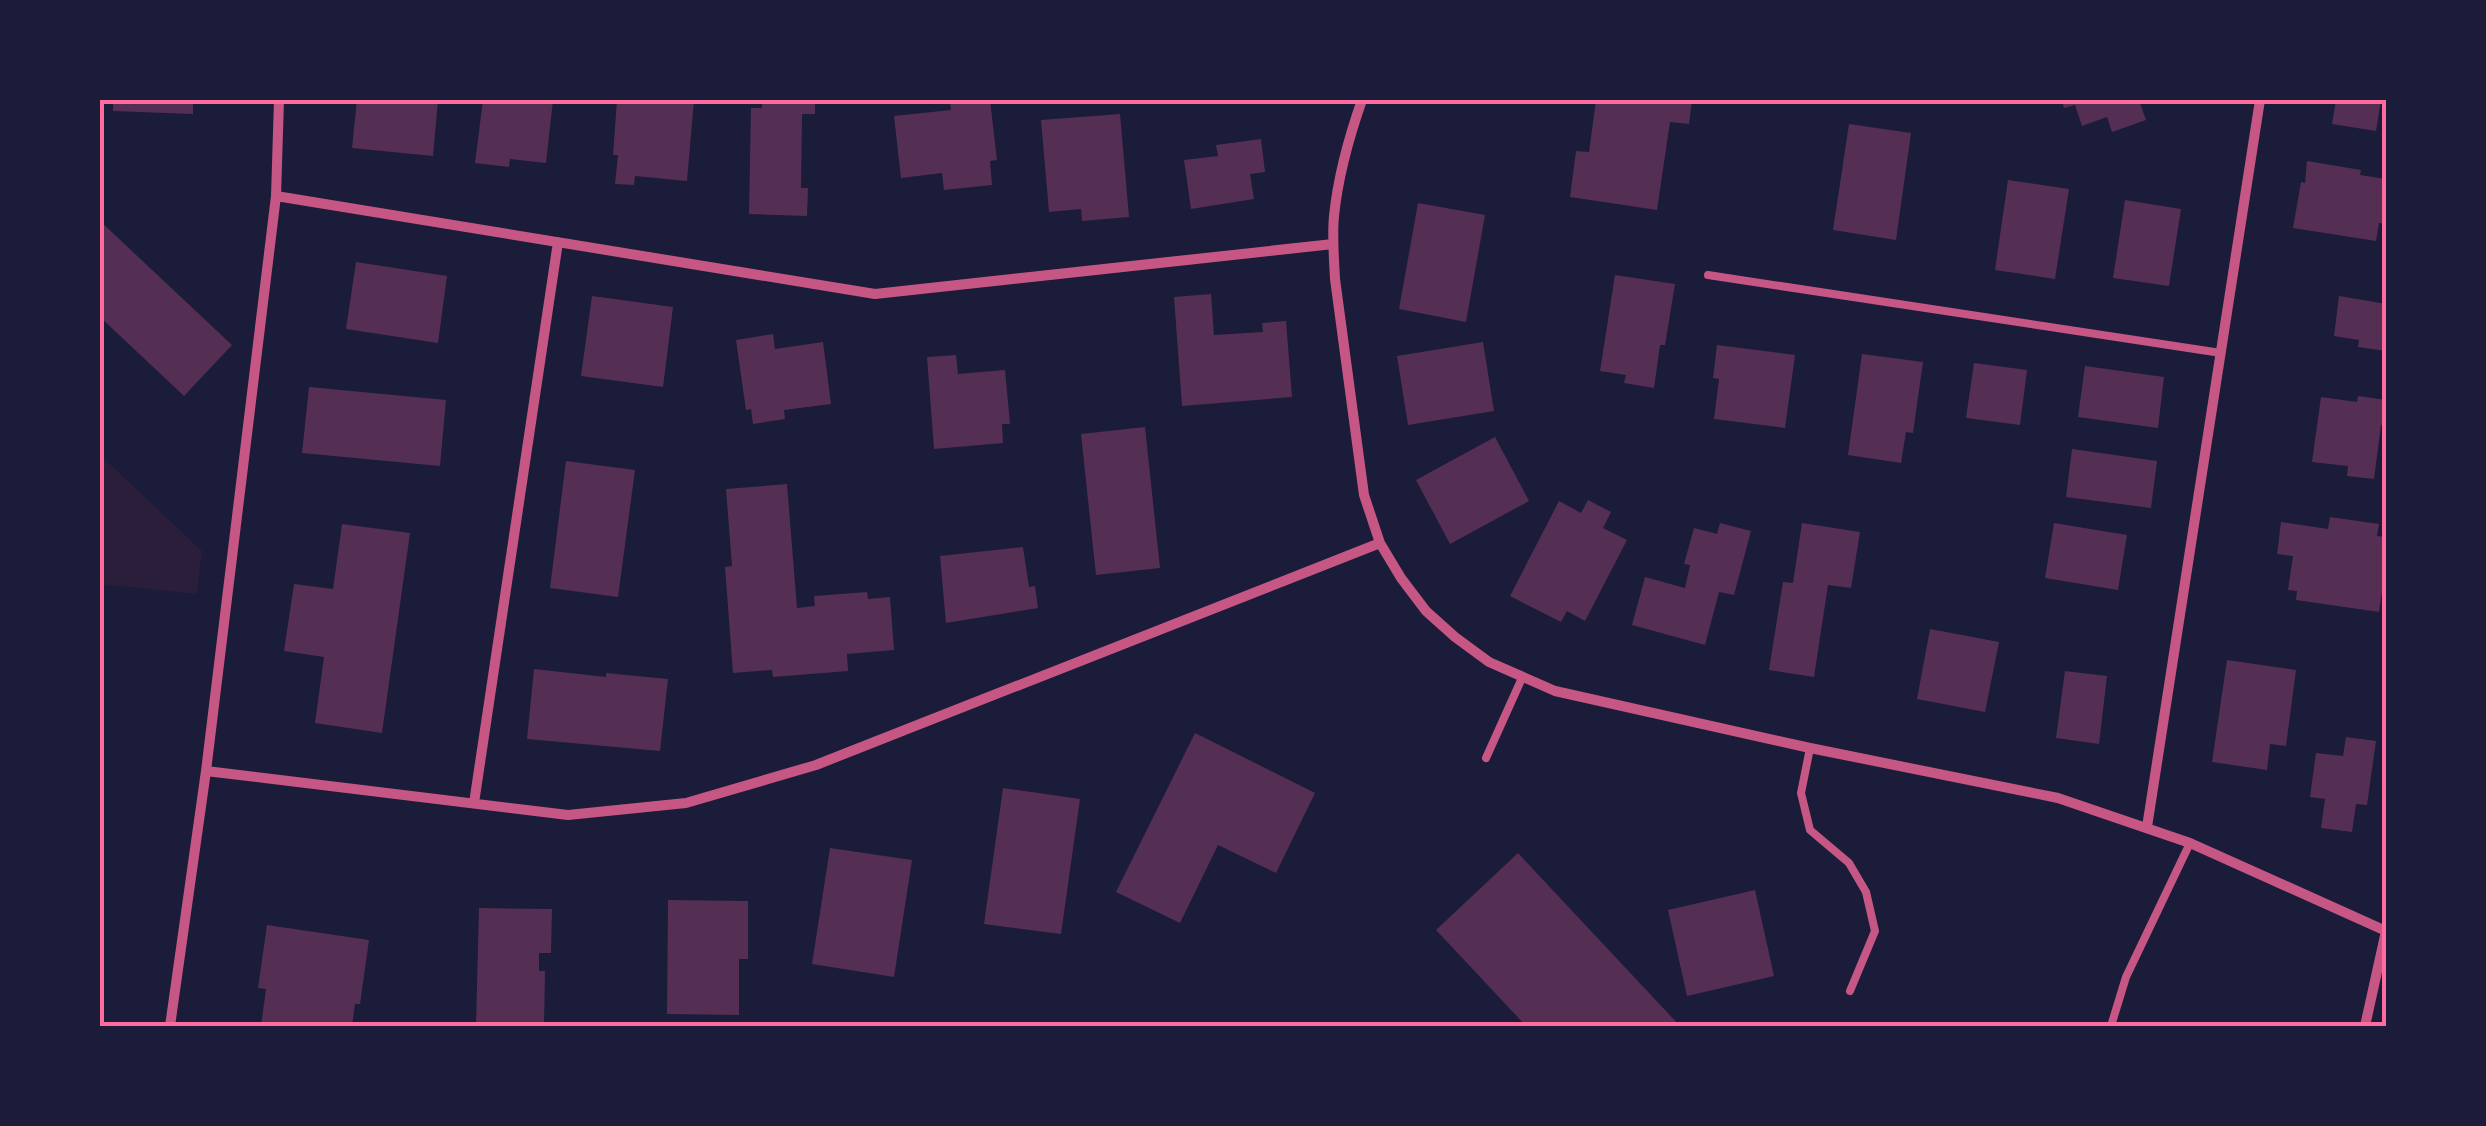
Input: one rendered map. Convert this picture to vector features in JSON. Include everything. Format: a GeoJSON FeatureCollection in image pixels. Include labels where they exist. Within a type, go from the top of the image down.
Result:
{"type":"FeatureCollection","features":[{"type":"Feature","properties":{"kind":"street"},"geometry":{"type":"LineString","coordinates":[[170,1026],[206,771],[276,196],[279,100]]}},
{"type":"Feature","properties":{"kind":"street"},"geometry":{"type":"LineString","coordinates":[[1362,100],[1338,188],[1334,244],[1335,279],[1364,495],[1380,543],[1426,611],[1454,637],[1489,662],[1555,691],[2058,798],[2190,843],[2386,931],[2365,1026]]}},
{"type":"Feature","properties":{"kind":"street"},"geometry":{"type":"LineString","coordinates":[[2148,827],[2260,100]]}},
{"type":"Feature","properties":{"kind":"street"},"geometry":{"type":"LineString","coordinates":[[276,196],[875,294],[1334,244]]}},
{"type":"Feature","properties":{"kind":"street"},"geometry":{"type":"LineString","coordinates":[[474,803],[558,242]]}},
{"type":"Feature","properties":{"kind":"street"},"geometry":{"type":"LineString","coordinates":[[206,771],[568,815],[686,803],[816,765],[1380,543]]}},
{"type":"Feature","properties":{"kind":"lane"},"geometry":{"type":"LineString","coordinates":[[1708,275],[2220,353]]}},
{"type":"Feature","properties":{"kind":"lane"},"geometry":{"type":"LineString","coordinates":[[1486,758],[1522,678]]}},
{"type":"Feature","properties":{"kind":"lane"},"geometry":{"type":"LineString","coordinates":[[1810,748],[1801,793],[1810,830],[1849,864],[1866,892],[1876,931],[1850,991]]}},
{"type":"Feature","properties":{"kind":"lane"},"geometry":{"type":"LineString","coordinates":[[2111,1026],[2126,977],[2190,843]]}},
{"type":"Feature","properties":{"kind":"shaded area"},"geometry":{"type":"Polygon","coordinates":[[[100,455],[202,551],[197,594],[100,584],[100,455]]]}},
{"type":"Feature","properties":{"kind":"building"},"geometry":{"type":"Polygon","coordinates":[[[113,100],[193,100],[193,114],[113,111],[113,100]]]}},
{"type":"Feature","properties":{"kind":"building"},"geometry":{"type":"Polygon","coordinates":[[[357,100],[438,100],[433,156],[352,148],[357,100]]]}},
{"type":"Feature","properties":{"kind":"building"},"geometry":{"type":"Polygon","coordinates":[[[483,100],[553,100],[546,163],[510,159],[509,167],[475,163],[483,100]]]}},
{"type":"Feature","properties":{"kind":"building"},"geometry":{"type":"Polygon","coordinates":[[[617,100],[694,100],[687,181],[635,176],[634,185],[615,184],[617,100]]]}},
{"type":"Feature","properties":{"kind":"building"},"geometry":{"type":"Polygon","coordinates":[[[762,100],[815,100],[815,114],[802,114],[801,188],[808,188],[807,216],[749,214],[751,108],[762,108],[762,100]]]}},
{"type":"Feature","properties":{"kind":"building"},"geometry":{"type":"Polygon","coordinates":[[[950,100],[990,100],[997,160],[990,161],[992,185],[944,190],[942,173],[901,178],[894,116],[951,110],[950,100]]]}},
{"type":"Feature","properties":{"kind":"building"},"geometry":{"type":"Polygon","coordinates":[[[1596,100],[1692,100],[1689,124],[1670,122],[1657,210],[1570,197],[1576,151],[1589,152],[1596,100]]]}},
{"type":"Feature","properties":{"kind":"building"},"geometry":{"type":"Polygon","coordinates":[[[2062,100],[2139,100],[2146,120],[2112,132],[2107,117],[2082,126],[2075,105],[2064,108],[2062,100]]]}},
{"type":"Feature","properties":{"kind":"building"},"geometry":{"type":"Polygon","coordinates":[[[2336,100],[2381,100],[2376,131],[2332,124],[2336,100]]]}},
{"type":"Feature","properties":{"kind":"building"},"geometry":{"type":"Polygon","coordinates":[[[1120,114],[1129,217],[1082,221],[1081,209],[1049,212],[1041,120],[1120,114]]]}},
{"type":"Feature","properties":{"kind":"building"},"geometry":{"type":"Polygon","coordinates":[[[1849,124],[1911,133],[1896,240],[1833,230],[1849,124]]]}},
{"type":"Feature","properties":{"kind":"building"},"geometry":{"type":"Polygon","coordinates":[[[1261,139],[1265,172],[1250,174],[1254,199],[1191,209],[1184,160],[1218,156],[1216,145],[1261,139]]]}},
{"type":"Feature","properties":{"kind":"building"},"geometry":{"type":"Polygon","coordinates":[[[2307,161],[2361,170],[2360,175],[2386,179],[2386,224],[2379,223],[2376,241],[2293,228],[2307,161]]]}},
{"type":"Feature","properties":{"kind":"building"},"geometry":{"type":"Polygon","coordinates":[[[2008,180],[2069,189],[2055,279],[1995,270],[2008,180]]]}},
{"type":"Feature","properties":{"kind":"building"},"geometry":{"type":"Polygon","coordinates":[[[2125,200],[2181,209],[2169,286],[2113,278],[2125,200]]]}},
{"type":"Feature","properties":{"kind":"building"},"geometry":{"type":"Polygon","coordinates":[[[1418,203],[1485,215],[1466,322],[1399,309],[1418,203]]]}},
{"type":"Feature","properties":{"kind":"building"},"geometry":{"type":"Polygon","coordinates":[[[100,221],[232,345],[184,396],[100,317],[100,221]]]}},
{"type":"Feature","properties":{"kind":"building"},"geometry":{"type":"Polygon","coordinates":[[[356,262],[447,276],[438,343],[346,329],[356,262]]]}},
{"type":"Feature","properties":{"kind":"building"},"geometry":{"type":"Polygon","coordinates":[[[1615,275],[1675,284],[1654,388],[1624,383],[1626,375],[1600,371],[1615,275]]]}},
{"type":"Feature","properties":{"kind":"building"},"geometry":{"type":"Polygon","coordinates":[[[1211,294],[1214,335],[1263,332],[1262,323],[1286,321],[1292,397],[1182,406],[1174,297],[1211,294]]]}},
{"type":"Feature","properties":{"kind":"building"},"geometry":{"type":"Polygon","coordinates":[[[592,296],[673,307],[663,387],[581,376],[592,296]]]}},
{"type":"Feature","properties":{"kind":"building"},"geometry":{"type":"Polygon","coordinates":[[[2339,296],[2386,304],[2386,351],[2358,347],[2359,340],[2334,336],[2339,296]]]}},
{"type":"Feature","properties":{"kind":"building"},"geometry":{"type":"Polygon","coordinates":[[[773,334],[775,349],[823,342],[831,404],[784,410],[785,419],[753,424],[751,409],[746,410],[736,340],[773,334]]]}},
{"type":"Feature","properties":{"kind":"building"},"geometry":{"type":"Polygon","coordinates":[[[1483,342],[1494,411],[1408,425],[1397,356],[1483,342]]]}},
{"type":"Feature","properties":{"kind":"building"},"geometry":{"type":"Polygon","coordinates":[[[1717,345],[1795,355],[1785,428],[1714,419],[1719,379],[1713,378],[1717,345]]]}},
{"type":"Feature","properties":{"kind":"building"},"geometry":{"type":"Polygon","coordinates":[[[1862,354],[1923,362],[1913,433],[1906,432],[1901,463],[1848,455],[1862,354]]]}},
{"type":"Feature","properties":{"kind":"building"},"geometry":{"type":"Polygon","coordinates":[[[956,355],[958,374],[1005,370],[1010,424],[1002,424],[1003,443],[934,449],[927,357],[956,355]]]}},
{"type":"Feature","properties":{"kind":"building"},"geometry":{"type":"Polygon","coordinates":[[[1974,363],[2027,370],[2020,425],[1966,418],[1974,363]]]}},
{"type":"Feature","properties":{"kind":"building"},"geometry":{"type":"Polygon","coordinates":[[[2085,366],[2164,377],[2158,428],[2078,417],[2085,366]]]}},
{"type":"Feature","properties":{"kind":"building"},"geometry":{"type":"Polygon","coordinates":[[[309,387],[446,400],[440,466],[302,453],[309,387]]]}},
{"type":"Feature","properties":{"kind":"building"},"geometry":{"type":"Polygon","coordinates":[[[2358,396],[2386,400],[2386,426],[2381,425],[2374,479],[2347,476],[2348,466],[2312,462],[2321,397],[2357,402],[2358,396]]]}},
{"type":"Feature","properties":{"kind":"building"},"geometry":{"type":"Polygon","coordinates":[[[1145,427],[1160,568],[1096,575],[1081,434],[1145,427]]]}},
{"type":"Feature","properties":{"kind":"building"},"geometry":{"type":"Polygon","coordinates":[[[1495,437],[1529,501],[1450,544],[1416,480],[1495,437]]]}},
{"type":"Feature","properties":{"kind":"building"},"geometry":{"type":"Polygon","coordinates":[[[2072,449],[2157,461],[2151,508],[2066,497],[2072,449]]]}},
{"type":"Feature","properties":{"kind":"building"},"geometry":{"type":"Polygon","coordinates":[[[566,461],[635,470],[618,597],[550,588],[566,461]]]}},
{"type":"Feature","properties":{"kind":"building"},"geometry":{"type":"Polygon","coordinates":[[[787,484],[797,608],[815,606],[814,596],[867,592],[868,599],[890,597],[894,650],[847,654],[848,671],[773,677],[772,670],[733,673],[725,567],[732,566],[726,489],[787,484]]]}},
{"type":"Feature","properties":{"kind":"building"},"geometry":{"type":"Polygon","coordinates":[[[1588,500],[1611,512],[1603,528],[1627,540],[1585,621],[1567,611],[1561,622],[1510,596],[1559,501],[1581,513],[1588,500]]]}},
{"type":"Feature","properties":{"kind":"building"},"geometry":{"type":"Polygon","coordinates":[[[2330,517],[2379,524],[2377,536],[2386,537],[2379,612],[2296,600],[2297,591],[2288,590],[2293,556],[2277,554],[2281,522],[2328,529],[2330,517]]]}},
{"type":"Feature","properties":{"kind":"building"},"geometry":{"type":"Polygon","coordinates":[[[1720,523],[1751,531],[1734,595],[1719,592],[1705,645],[1632,625],[1645,577],[1685,588],[1690,565],[1684,564],[1694,528],[1717,534],[1720,523]]]}},
{"type":"Feature","properties":{"kind":"building"},"geometry":{"type":"Polygon","coordinates":[[[1802,523],[1860,532],[1851,588],[1828,585],[1814,677],[1769,670],[1783,582],[1793,583],[1802,523]]]}},
{"type":"Feature","properties":{"kind":"building"},"geometry":{"type":"Polygon","coordinates":[[[2054,523],[2127,535],[2118,590],[2045,578],[2054,523]]]}},
{"type":"Feature","properties":{"kind":"building"},"geometry":{"type":"Polygon","coordinates":[[[342,524],[410,533],[382,733],[315,723],[324,657],[284,651],[294,584],[333,589],[342,524]]]}},
{"type":"Feature","properties":{"kind":"building"},"geometry":{"type":"Polygon","coordinates":[[[1023,547],[1029,587],[1035,586],[1038,608],[946,623],[940,556],[1023,547]]]}},
{"type":"Feature","properties":{"kind":"building"},"geometry":{"type":"Polygon","coordinates":[[[1930,629],[1999,642],[1985,712],[1917,699],[1930,629]]]}},
{"type":"Feature","properties":{"kind":"building"},"geometry":{"type":"Polygon","coordinates":[[[2227,660],[2296,670],[2286,746],[2270,744],[2267,770],[2212,762],[2227,660]]]}},
{"type":"Feature","properties":{"kind":"building"},"geometry":{"type":"Polygon","coordinates":[[[534,669],[668,679],[660,751],[527,739],[534,669]]]}},
{"type":"Feature","properties":{"kind":"building"},"geometry":{"type":"Polygon","coordinates":[[[2065,671],[2107,676],[2099,744],[2056,738],[2065,671]]]}},
{"type":"Feature","properties":{"kind":"building"},"geometry":{"type":"Polygon","coordinates":[[[1195,733],[1315,793],[1276,873],[1218,845],[1180,923],[1116,892],[1195,733]]]}},
{"type":"Feature","properties":{"kind":"building"},"geometry":{"type":"Polygon","coordinates":[[[2346,737],[2376,741],[2367,805],[2356,804],[2352,832],[2321,828],[2325,799],[2310,797],[2316,753],[2343,756],[2346,737]]]}},
{"type":"Feature","properties":{"kind":"building"},"geometry":{"type":"Polygon","coordinates":[[[1003,788],[1080,799],[1061,934],[984,924],[1003,788]]]}},
{"type":"Feature","properties":{"kind":"building"},"geometry":{"type":"Polygon","coordinates":[[[830,848],[912,860],[894,977],[812,964],[830,848]]]}},
{"type":"Feature","properties":{"kind":"building"},"geometry":{"type":"Polygon","coordinates":[[[1518,853],[1680,1026],[1526,1026],[1436,930],[1518,853]]]}},
{"type":"Feature","properties":{"kind":"building"},"geometry":{"type":"Polygon","coordinates":[[[1755,890],[1774,976],[1687,996],[1668,910],[1755,890]]]}},
{"type":"Feature","properties":{"kind":"building"},"geometry":{"type":"Polygon","coordinates":[[[668,900],[748,901],[748,959],[739,959],[739,1015],[667,1014],[668,900]]]}},
{"type":"Feature","properties":{"kind":"building"},"geometry":{"type":"Polygon","coordinates":[[[479,908],[552,909],[551,953],[539,953],[539,971],[545,971],[544,1026],[476,1026],[479,908]]]}},
{"type":"Feature","properties":{"kind":"building"},"geometry":{"type":"Polygon","coordinates":[[[267,925],[369,940],[360,1004],[355,1004],[352,1026],[261,1026],[266,989],[258,988],[267,925]]]}}]}
